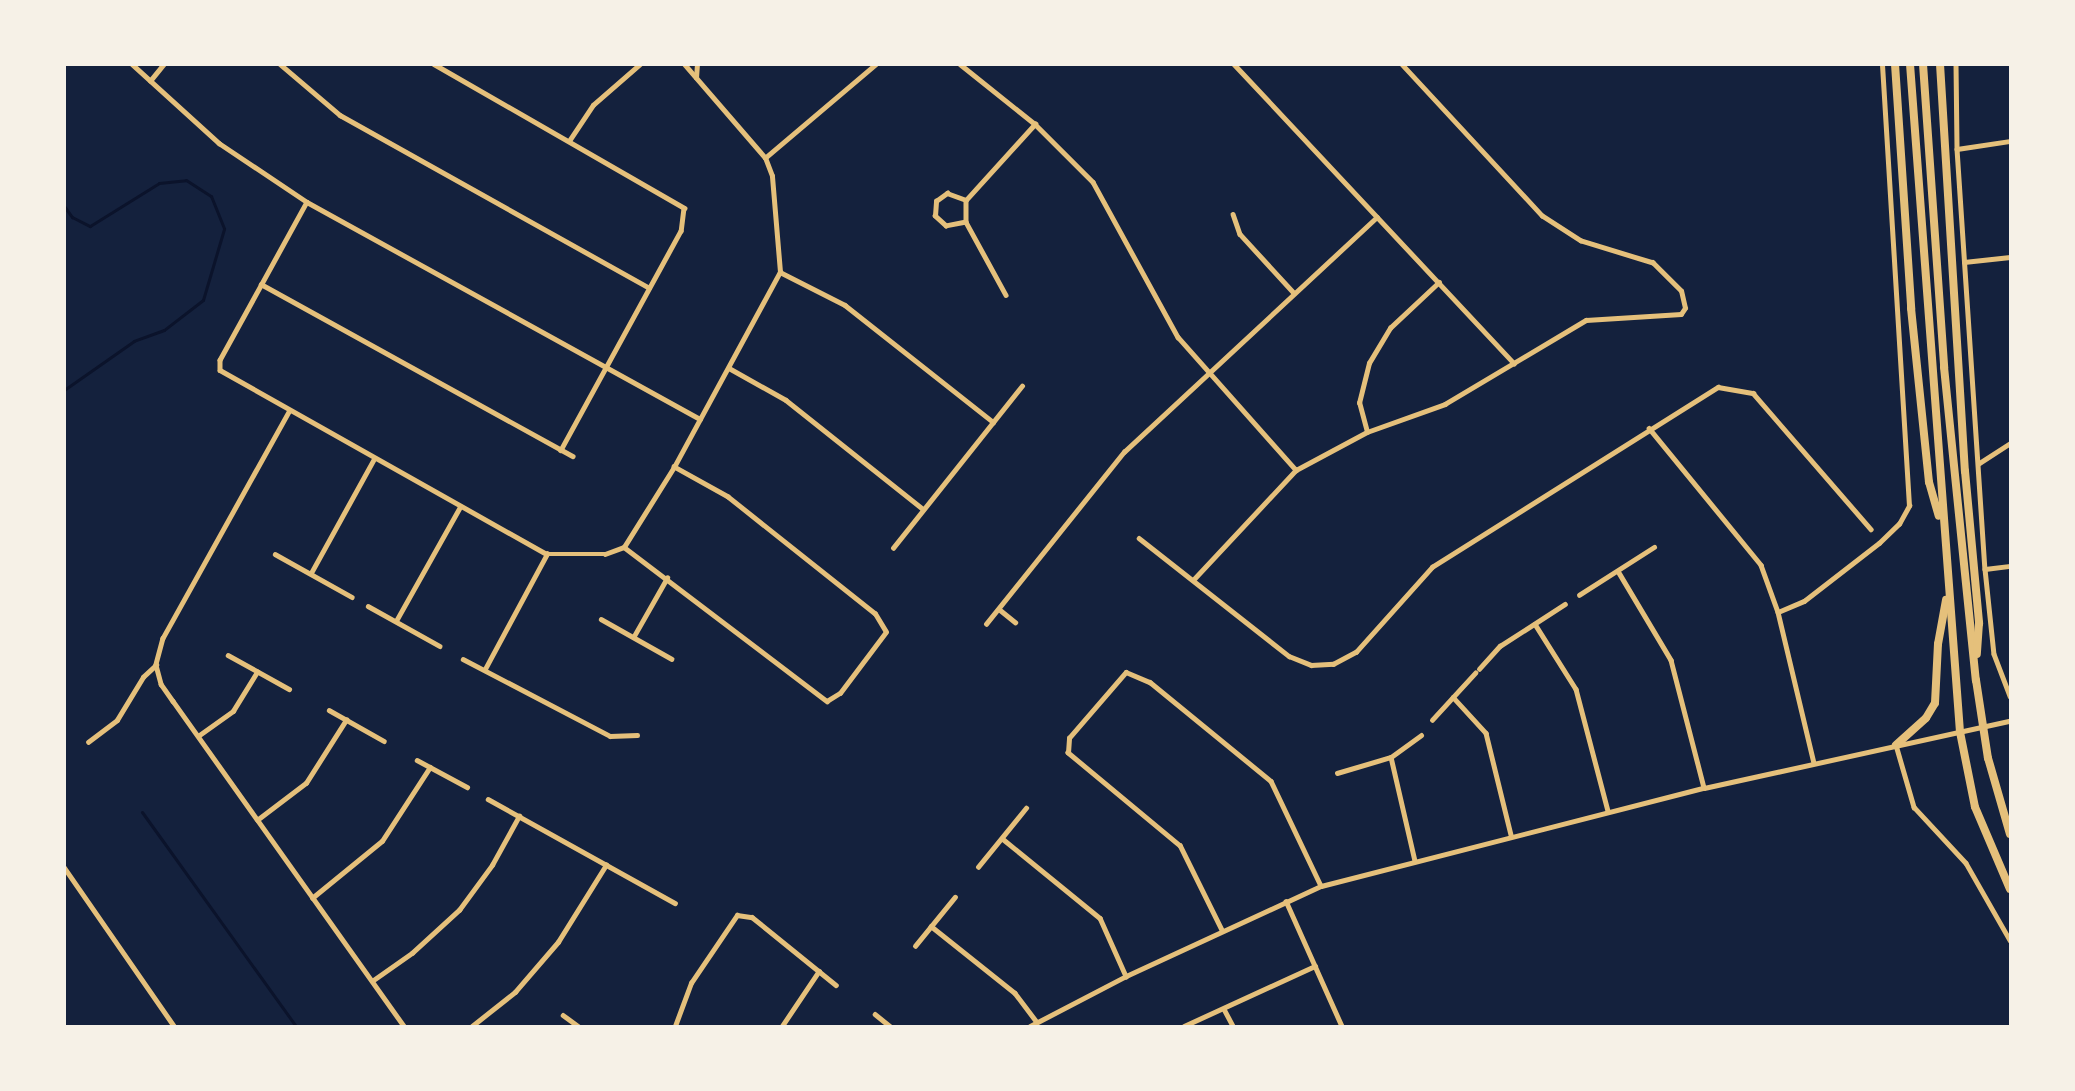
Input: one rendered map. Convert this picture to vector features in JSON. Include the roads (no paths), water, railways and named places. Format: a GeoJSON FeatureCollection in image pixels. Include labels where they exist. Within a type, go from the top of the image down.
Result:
{"type":"FeatureCollection","features":[{"type":"Feature","properties":{"kind":"highway"},"geometry":{"type":"LineString","coordinates":[[1895,64],[1901,193],[1921,409],[1929,482],[1944,533]]}},
{"type":"Feature","properties":{"kind":"highway"},"geometry":{"type":"LineString","coordinates":[[1910,64],[1960,732],[1975,807],[2010,889]]}},
{"type":"Feature","properties":{"kind":"highway"},"geometry":{"type":"LineString","coordinates":[[1923,64],[1944,367],[1976,680],[1982,728],[2010,834]]}},
{"type":"Feature","properties":{"kind":"highway"},"geometry":{"type":"LineString","coordinates":[[1940,64],[1965,471],[1979,623],[1976,680]]}},
{"type":"Feature","properties":{"kind":"highway"},"geometry":{"type":"LineString","coordinates":[[1896,746],[1926,718],[1935,703],[1938,644],[1948,590]]}},
{"type":"Feature","properties":{"kind":"street"},"geometry":{"type":"LineString","coordinates":[[132,64],[219,143],[307,202],[700,419]]}},
{"type":"Feature","properties":{"kind":"street"},"geometry":{"type":"LineString","coordinates":[[150,81],[164,64]]}},
{"type":"Feature","properties":{"kind":"street"},"geometry":{"type":"LineString","coordinates":[[280,64],[340,114],[649,288]]}},
{"type":"Feature","properties":{"kind":"street"},"geometry":{"type":"LineString","coordinates":[[434,64],[684,208],[681,231],[561,450]]}},
{"type":"Feature","properties":{"kind":"street"},"geometry":{"type":"LineString","coordinates":[[569,141],[593,105],[640,64]]}},
{"type":"Feature","properties":{"kind":"street"},"geometry":{"type":"LineString","coordinates":[[307,202],[225,351],[220,370],[289,412],[547,554],[605,554],[624,547],[674,467],[780,272],[772,176],[765,158],[684,64]]}},
{"type":"Feature","properties":{"kind":"street"},"geometry":{"type":"LineString","coordinates":[[696,78],[697,64]]}},
{"type":"Feature","properties":{"kind":"street"},"geometry":{"type":"LineString","coordinates":[[765,158],[876,64]]}},
{"type":"Feature","properties":{"kind":"street"},"geometry":{"type":"LineString","coordinates":[[960,64],[1035,124],[1093,182],[1178,338],[1207,374],[1296,470]]}},
{"type":"Feature","properties":{"kind":"street"},"geometry":{"type":"LineString","coordinates":[[1234,64],[1514,363]]}},
{"type":"Feature","properties":{"kind":"street"},"geometry":{"type":"LineString","coordinates":[[1193,580],[1296,470],[1367,432],[1445,404],[1586,320],[1681,314],[1685,308],[1683,298],[1653,263],[1581,241],[1542,216],[1401,64]]}},
{"type":"Feature","properties":{"kind":"street"},"geometry":{"type":"LineString","coordinates":[[1778,612],[1804,601],[1879,543],[1899,524],[1909,506],[1882,64]]}},
{"type":"Feature","properties":{"kind":"street"},"geometry":{"type":"LineString","coordinates":[[1956,64],[1957,149],[1985,569],[1994,654],[2010,696]]}},
{"type":"Feature","properties":{"kind":"street"},"geometry":{"type":"LineString","coordinates":[[1006,295],[966,222],[966,200],[1035,124]]}},
{"type":"Feature","properties":{"kind":"street"},"geometry":{"type":"LineString","coordinates":[[1957,149],[2010,141]]}},
{"type":"Feature","properties":{"kind":"street"},"geometry":{"type":"LineString","coordinates":[[966,200],[947,193],[936,201],[935,216],[946,226],[966,222]]}},
{"type":"Feature","properties":{"kind":"street"},"geometry":{"type":"LineString","coordinates":[[1233,214],[1240,234],[1294,292]]}},
{"type":"Feature","properties":{"kind":"street"},"geometry":{"type":"LineString","coordinates":[[986,624],[1124,452],[1377,217]]}},
{"type":"Feature","properties":{"kind":"street"},"geometry":{"type":"LineString","coordinates":[[1964,262],[2010,257]]}},
{"type":"Feature","properties":{"kind":"street"},"geometry":{"type":"LineString","coordinates":[[780,272],[845,305],[993,422]]}},
{"type":"Feature","properties":{"kind":"street"},"geometry":{"type":"LineString","coordinates":[[1367,432],[1359,403],[1369,363],[1390,328],[1439,282]]}},
{"type":"Feature","properties":{"kind":"street"},"geometry":{"type":"LineString","coordinates":[[261,284],[573,456]]}},
{"type":"Feature","properties":{"kind":"street"},"geometry":{"type":"LineString","coordinates":[[729,368],[786,400],[923,509]]}},
{"type":"Feature","properties":{"kind":"street"},"geometry":{"type":"LineString","coordinates":[[893,548],[1022,386]]}},
{"type":"Feature","properties":{"kind":"street"},"geometry":{"type":"LineString","coordinates":[[1139,538],[1289,656],[1311,665],[1334,664],[1356,652],[1432,567],[1718,387],[1753,393],[1871,529]]}},
{"type":"Feature","properties":{"kind":"street"},"geometry":{"type":"LineString","coordinates":[[289,412],[163,638],[156,665],[161,684],[404,1026]]}},
{"type":"Feature","properties":{"kind":"street"},"geometry":{"type":"LineString","coordinates":[[1650,428],[1761,565],[1778,612],[1814,763]]}},
{"type":"Feature","properties":{"kind":"street"},"geometry":{"type":"LineString","coordinates":[[1978,464],[2010,443]]}},
{"type":"Feature","properties":{"kind":"street"},"geometry":{"type":"LineString","coordinates":[[311,573],[374,459]]}},
{"type":"Feature","properties":{"kind":"street"},"geometry":{"type":"LineString","coordinates":[[624,547],[826,701],[840,693],[886,632],[875,614],[728,496],[674,467]]}},
{"type":"Feature","properties":{"kind":"street"},"geometry":{"type":"LineString","coordinates":[[396,621],[460,507]]}},
{"type":"Feature","properties":{"kind":"street"},"geometry":{"type":"LineString","coordinates":[[1579,595],[1654,547]]}},
{"type":"Feature","properties":{"kind":"street"},"geometry":{"type":"LineString","coordinates":[[275,554],[352,597]]}},
{"type":"Feature","properties":{"kind":"street"},"geometry":{"type":"LineString","coordinates":[[485,669],[547,554]]}},
{"type":"Feature","properties":{"kind":"street"},"geometry":{"type":"LineString","coordinates":[[1985,569],[2010,566]]}},
{"type":"Feature","properties":{"kind":"street"},"geometry":{"type":"LineString","coordinates":[[1618,571],[1671,660],[1704,788]]}},
{"type":"Feature","properties":{"kind":"street"},"geometry":{"type":"LineString","coordinates":[[634,636],[667,578]]}},
{"type":"Feature","properties":{"kind":"street"},"geometry":{"type":"LineString","coordinates":[[1479,669],[1500,646],[1565,604]]}},
{"type":"Feature","properties":{"kind":"street"},"geometry":{"type":"LineString","coordinates":[[368,606],[440,646]]}},
{"type":"Feature","properties":{"kind":"street"},"geometry":{"type":"LineString","coordinates":[[999,609],[1015,622]]}},
{"type":"Feature","properties":{"kind":"street"},"geometry":{"type":"LineString","coordinates":[[601,620],[672,658]]}},
{"type":"Feature","properties":{"kind":"street"},"geometry":{"type":"LineString","coordinates":[[1535,624],[1576,689],[1608,811]]}},
{"type":"Feature","properties":{"kind":"street"},"geometry":{"type":"LineString","coordinates":[[228,655],[289,689]]}},
{"type":"Feature","properties":{"kind":"street"},"geometry":{"type":"LineString","coordinates":[[463,658],[610,736],[637,735]]}},
{"type":"Feature","properties":{"kind":"street"},"geometry":{"type":"LineString","coordinates":[[88,742],[117,720],[143,677],[156,665]]}},
{"type":"Feature","properties":{"kind":"street"},"geometry":{"type":"LineString","coordinates":[[198,736],[233,711],[257,672]]}},
{"type":"Feature","properties":{"kind":"street"},"geometry":{"type":"LineString","coordinates":[[1222,932],[1180,846],[1068,753],[1069,738],[1126,672],[1150,682],[1271,781],[1321,886]]}},
{"type":"Feature","properties":{"kind":"street"},"geometry":{"type":"LineString","coordinates":[[1432,720],[1475,674]]}},
{"type":"Feature","properties":{"kind":"street"},"geometry":{"type":"LineString","coordinates":[[1453,697],[1486,732],[1511,835]]}},
{"type":"Feature","properties":{"kind":"street"},"geometry":{"type":"LineString","coordinates":[[329,710],[384,741]]}},
{"type":"Feature","properties":{"kind":"street"},"geometry":{"type":"LineString","coordinates":[[257,820],[306,783],[346,720]]}},
{"type":"Feature","properties":{"kind":"street"},"geometry":{"type":"LineString","coordinates":[[1030,1026],[1126,976],[1321,886],[1511,835],[1704,788],[2010,721]]}},
{"type":"Feature","properties":{"kind":"street"},"geometry":{"type":"LineString","coordinates":[[1337,773],[1390,757],[1421,735]]}},
{"type":"Feature","properties":{"kind":"street"},"geometry":{"type":"LineString","coordinates":[[1896,746],[1914,807],[1966,863],[2010,940]]}},
{"type":"Feature","properties":{"kind":"street"},"geometry":{"type":"LineString","coordinates":[[1390,757],[1416,861]]}},
{"type":"Feature","properties":{"kind":"street"},"geometry":{"type":"LineString","coordinates":[[417,760],[467,787]]}},
{"type":"Feature","properties":{"kind":"street"},"geometry":{"type":"LineString","coordinates":[[312,898],[382,841],[430,767]]}},
{"type":"Feature","properties":{"kind":"street"},"geometry":{"type":"LineString","coordinates":[[488,799],[675,903]]}},
{"type":"Feature","properties":{"kind":"street"},"geometry":{"type":"LineString","coordinates":[[978,867],[1026,808]]}},
{"type":"Feature","properties":{"kind":"street"},"geometry":{"type":"LineString","coordinates":[[372,981],[412,953],[459,910],[492,865],[519,816]]}},
{"type":"Feature","properties":{"kind":"street"},"geometry":{"type":"LineString","coordinates":[[1003,839],[1100,918],[1126,976]]}},
{"type":"Feature","properties":{"kind":"street"},"geometry":{"type":"LineString","coordinates":[[472,1026],[515,992],[558,942],[606,865]]}},
{"type":"Feature","properties":{"kind":"street"},"geometry":{"type":"LineString","coordinates":[[64,867],[174,1026]]}},
{"type":"Feature","properties":{"kind":"street"},"geometry":{"type":"LineString","coordinates":[[915,946],[955,897]]}},
{"type":"Feature","properties":{"kind":"street"},"geometry":{"type":"LineString","coordinates":[[1286,902],[1342,1026]]}},
{"type":"Feature","properties":{"kind":"street"},"geometry":{"type":"LineString","coordinates":[[675,1026],[691,983],[737,915],[752,917],[836,985]]}},
{"type":"Feature","properties":{"kind":"street"},"geometry":{"type":"LineString","coordinates":[[931,926],[1015,993],[1036,1021]]}},
{"type":"Feature","properties":{"kind":"street"},"geometry":{"type":"LineString","coordinates":[[1184,1026],[1315,966]]}},
{"type":"Feature","properties":{"kind":"street"},"geometry":{"type":"LineString","coordinates":[[782,1026],[819,971]]}},
{"type":"Feature","properties":{"kind":"street"},"geometry":{"type":"LineString","coordinates":[[1224,1009],[1233,1026]]}},
{"type":"Feature","properties":{"kind":"street"},"geometry":{"type":"LineString","coordinates":[[875,1014],[890,1026]]}},
{"type":"Feature","properties":{"kind":"street"},"geometry":{"type":"LineString","coordinates":[[563,1015],[578,1026]]}},
{"type":"Feature","properties":{"kind":"waterway"},"geometry":{"type":"LineString","coordinates":[[64,206],[72,217],[90,226],[159,183],[186,180],[211,196],[224,229],[203,300],[164,330],[134,341],[64,390]]}},
{"type":"Feature","properties":{"kind":"waterway"},"geometry":{"type":"LineString","coordinates":[[142,812],[296,1026]]}}]}
